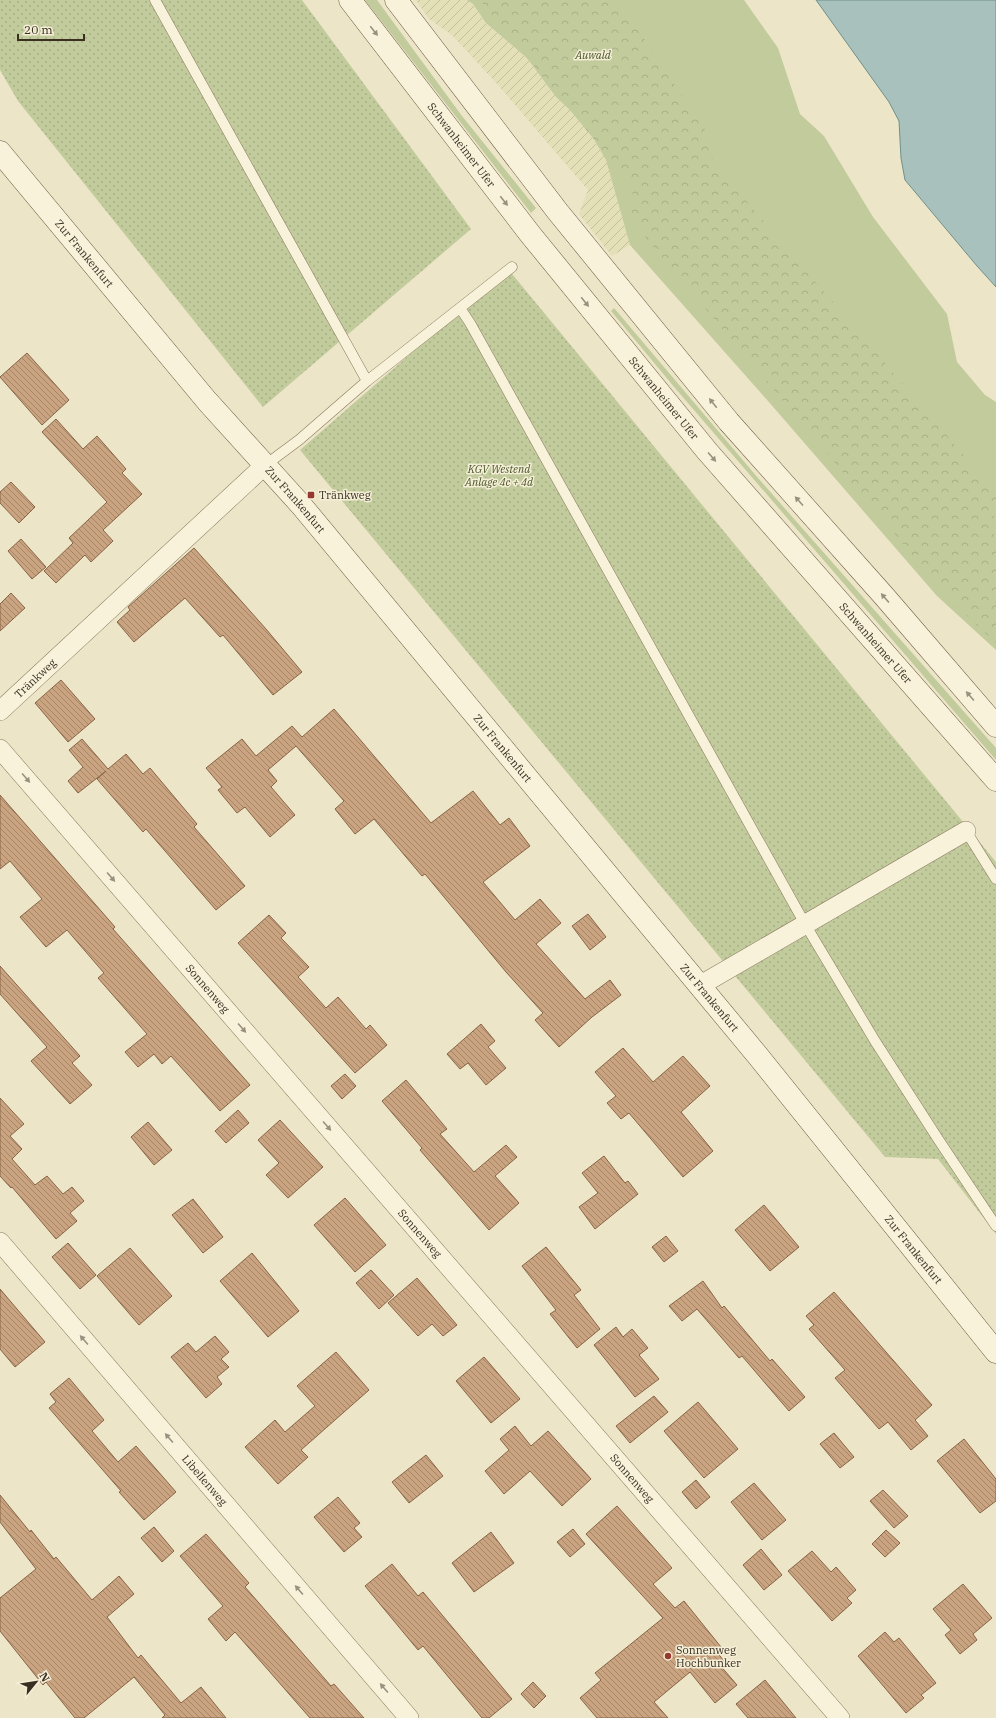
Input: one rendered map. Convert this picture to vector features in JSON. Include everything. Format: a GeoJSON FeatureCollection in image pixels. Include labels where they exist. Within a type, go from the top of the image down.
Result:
{"type":"FeatureCollection","features":[{"type":"Feature","properties":{"kind":"main road","name":"Schwanheimer Ufer"},"geometry":{"type":"LineString","coordinates":[[350,0],[530,234],[707,451],[996,780]]}},
{"type":"Feature","properties":{"kind":"main road"},"geometry":{"type":"LineString","coordinates":[[396,0],[558,212],[724,416],[884,596],[996,726]]}},
{"type":"Feature","properties":{"kind":"main road","name":"Zur Frankenfurt"},"geometry":{"type":"LineString","coordinates":[[0,152],[196,388],[264,466],[301,505],[758,1056],[996,1352]]}},
{"type":"Feature","properties":{"kind":"street","name":"Tränkweg"},"geometry":{"type":"LineString","coordinates":[[0,711],[264,466]]}},
{"type":"Feature","properties":{"kind":"street","name":"Sonnenweg"},"geometry":{"type":"LineString","coordinates":[[0,749],[840,1718]]}},
{"type":"Feature","properties":{"kind":"street"},"geometry":{"type":"LineString","coordinates":[[699,986],[966,831]]}},
{"type":"Feature","properties":{"kind":"street","name":"Libellenweg"},"geometry":{"type":"LineString","coordinates":[[0,1242],[409,1718]]}},
{"type":"Feature","properties":{"kind":"lane"},"geometry":{"type":"LineString","coordinates":[[155,0],[367,381]]}},
{"type":"Feature","properties":{"kind":"lane"},"geometry":{"type":"LineString","coordinates":[[264,466],[299,440],[367,381],[512,267]]}},
{"type":"Feature","properties":{"kind":"lane"},"geometry":{"type":"LineString","coordinates":[[460,308],[470,323],[805,924],[875,1041],[996,1226]]}},
{"type":"Feature","properties":{"kind":"lane"},"geometry":{"type":"LineString","coordinates":[[966,831],[996,879]]}},
{"type":"Feature","properties":{"kind":"shaded area"},"geometry":{"type":"Polygon","coordinates":[[[416,0],[467,0],[473,4],[486,23],[527,58],[556,97],[585,124],[606,160],[630,245],[612,256],[579,214],[588,190],[498,85],[453,36],[428,18],[416,0]]]}},
{"type":"Feature","properties":{"kind":"green space"},"geometry":{"type":"Polygon","coordinates":[[[0,0],[302,0],[471,229],[263,407],[18,101],[0,70],[0,0]]]}},
{"type":"Feature","properties":{"kind":"green space"},"geometry":{"type":"Polygon","coordinates":[[[365,0],[377,0],[462,116],[536,208],[531,213],[365,0]]]}},
{"type":"Feature","properties":{"kind":"green space"},"geometry":{"type":"Polygon","coordinates":[[[467,0],[744,0],[778,48],[800,114],[824,136],[873,217],[947,314],[957,362],[985,395],[996,402],[996,650],[937,596],[630,245],[606,160],[585,124],[556,97],[527,58],[486,23],[473,4],[467,0]]]}},
{"type":"Feature","properties":{"kind":"green space","name":"Auwald"},"geometry":{"type":"Polygon","coordinates":[[[480,0],[618,0],[708,134],[713,162],[996,493],[996,514],[987,525],[996,537],[996,643],[949,599],[631,220],[633,187],[480,0]]]}},
{"type":"Feature","properties":{"kind":"green space","name":"KGV Westend Anlage 4c + 4d"},"geometry":{"type":"Polygon","coordinates":[[[508,269],[996,862],[996,1234],[938,1159],[885,1157],[300,450],[508,269]]]}},
{"type":"Feature","properties":{"kind":"green space"},"geometry":{"type":"Polygon","coordinates":[[[614,308],[758,478],[996,748],[996,760],[675,388],[611,311],[614,308]]]}},
{"type":"Feature","properties":{"kind":"water"},"geometry":{"type":"Polygon","coordinates":[[[816,0],[996,0],[996,287],[905,180],[901,158],[899,121],[889,102],[816,0]]]}},
{"type":"Feature","properties":{"kind":"building"},"geometry":{"type":"Polygon","coordinates":[[[27,353],[69,400],[42,425],[0,377],[27,353]]]}},
{"type":"Feature","properties":{"kind":"building"},"geometry":{"type":"Polygon","coordinates":[[[56,419],[83,449],[97,436],[126,469],[122,473],[142,494],[103,530],[113,541],[91,562],[85,555],[56,583],[44,571],[73,543],[69,538],[107,502],[42,432],[56,419]]]}},
{"type":"Feature","properties":{"kind":"building"},"geometry":{"type":"Polygon","coordinates":[[[11,482],[35,507],[19,523],[0,503],[0,492],[11,482]]]}},
{"type":"Feature","properties":{"kind":"building"},"geometry":{"type":"Polygon","coordinates":[[[21,539],[46,567],[32,579],[8,551],[21,539]]]}},
{"type":"Feature","properties":{"kind":"building"},"geometry":{"type":"Polygon","coordinates":[[[194,548],[302,672],[273,695],[223,635],[220,637],[185,598],[134,642],[117,622],[130,610],[128,607],[194,548]]]}},
{"type":"Feature","properties":{"kind":"building"},"geometry":{"type":"Polygon","coordinates":[[[11,593],[25,608],[0,631],[0,604],[11,593]]]}},
{"type":"Feature","properties":{"kind":"building"},"geometry":{"type":"Polygon","coordinates":[[[61,680],[95,719],[68,742],[35,703],[61,680]]]}},
{"type":"Feature","properties":{"kind":"building"},"geometry":{"type":"Polygon","coordinates":[[[334,709],[431,823],[473,791],[500,825],[509,818],[530,846],[483,882],[515,920],[540,899],[561,923],[536,944],[585,999],[610,980],[621,995],[592,1017],[559,1047],[535,1020],[543,1013],[506,972],[425,874],[422,876],[374,819],[355,834],[335,809],[344,801],[296,746],[268,770],[277,781],[271,787],[295,815],[270,837],[245,807],[237,813],[218,790],[222,787],[206,768],[242,739],[256,756],[292,726],[302,737],[334,709]]]}},
{"type":"Feature","properties":{"kind":"building"},"geometry":{"type":"Polygon","coordinates":[[[82,739],[108,769],[126,754],[143,774],[150,768],[197,824],[194,827],[245,886],[216,910],[146,829],[143,832],[97,779],[106,771],[78,793],[68,781],[83,767],[69,750],[82,739]]]}},
{"type":"Feature","properties":{"kind":"building"},"geometry":{"type":"Polygon","coordinates":[[[0,795],[115,927],[113,929],[250,1085],[220,1111],[171,1056],[162,1064],[154,1054],[138,1067],[125,1052],[147,1034],[98,978],[104,973],[67,930],[46,947],[20,917],[42,899],[10,861],[0,869],[0,795]]]}},
{"type":"Feature","properties":{"kind":"building"},"geometry":{"type":"Polygon","coordinates":[[[588,914],[606,937],[590,950],[572,926],[588,914]]]}},
{"type":"Feature","properties":{"kind":"building"},"geometry":{"type":"Polygon","coordinates":[[[269,915],[286,933],[281,938],[309,967],[298,977],[326,1008],[338,997],[366,1029],[370,1025],[387,1045],[355,1073],[238,943],[269,915]]]}},
{"type":"Feature","properties":{"kind":"building"},"geometry":{"type":"Polygon","coordinates":[[[0,966],[80,1056],[72,1063],[92,1085],[70,1104],[31,1061],[47,1047],[0,994],[0,966]]]}},
{"type":"Feature","properties":{"kind":"building"},"geometry":{"type":"Polygon","coordinates":[[[481,1024],[495,1041],[488,1047],[506,1068],[486,1085],[468,1063],[460,1069],[447,1054],[481,1024]]]}},
{"type":"Feature","properties":{"kind":"building"},"geometry":{"type":"Polygon","coordinates":[[[623,1048],[653,1082],[683,1056],[710,1086],[681,1112],[713,1151],[683,1177],[629,1113],[621,1119],[607,1103],[616,1096],[595,1072],[623,1048]]]}},
{"type":"Feature","properties":{"kind":"building"},"geometry":{"type":"Polygon","coordinates":[[[345,1074],[356,1086],[342,1099],[331,1086],[345,1074]]]}},
{"type":"Feature","properties":{"kind":"building"},"geometry":{"type":"Polygon","coordinates":[[[406,1080],[447,1129],[440,1134],[474,1172],[506,1145],[517,1157],[495,1176],[519,1203],[489,1230],[420,1150],[422,1148],[382,1101],[406,1080]]]}},
{"type":"Feature","properties":{"kind":"building"},"geometry":{"type":"Polygon","coordinates":[[[0,1098],[24,1124],[10,1136],[22,1149],[12,1159],[35,1185],[47,1176],[63,1194],[72,1187],[84,1201],[70,1213],[77,1221],[56,1239],[12,1187],[11,1188],[0,1176],[0,1098]]]}},
{"type":"Feature","properties":{"kind":"building"},"geometry":{"type":"Polygon","coordinates":[[[238,1110],[249,1123],[226,1143],[215,1131],[238,1110]]]}},
{"type":"Feature","properties":{"kind":"building"},"geometry":{"type":"Polygon","coordinates":[[[280,1120],[323,1167],[288,1198],[266,1175],[279,1163],[258,1140],[280,1120]]]}},
{"type":"Feature","properties":{"kind":"building"},"geometry":{"type":"Polygon","coordinates":[[[148,1122],[172,1150],[154,1165],[131,1137],[148,1122]]]}},
{"type":"Feature","properties":{"kind":"building"},"geometry":{"type":"Polygon","coordinates":[[[604,1156],[625,1183],[628,1181],[638,1194],[595,1229],[579,1207],[598,1193],[582,1173],[604,1156]]]}},
{"type":"Feature","properties":{"kind":"building"},"geometry":{"type":"Polygon","coordinates":[[[345,1198],[386,1245],[355,1272],[314,1225],[345,1198]]]}},
{"type":"Feature","properties":{"kind":"building"},"geometry":{"type":"Polygon","coordinates":[[[193,1199],[223,1237],[203,1253],[172,1215],[193,1199]]]}},
{"type":"Feature","properties":{"kind":"building"},"geometry":{"type":"Polygon","coordinates":[[[764,1205],[799,1247],[770,1271],[735,1230],[764,1205]]]}},
{"type":"Feature","properties":{"kind":"building"},"geometry":{"type":"Polygon","coordinates":[[[666,1236],[678,1251],[664,1262],[652,1247],[666,1236]]]}},
{"type":"Feature","properties":{"kind":"building"},"geometry":{"type":"Polygon","coordinates":[[[68,1243],[96,1275],[80,1289],[52,1257],[68,1243]]]}},
{"type":"Feature","properties":{"kind":"building"},"geometry":{"type":"Polygon","coordinates":[[[546,1247],[581,1290],[574,1295],[600,1329],[577,1348],[550,1314],[556,1310],[522,1266],[546,1247]]]}},
{"type":"Feature","properties":{"kind":"building"},"geometry":{"type":"Polygon","coordinates":[[[130,1248],[172,1296],[139,1325],[97,1276],[130,1248]]]}},
{"type":"Feature","properties":{"kind":"building"},"geometry":{"type":"Polygon","coordinates":[[[252,1253],[299,1311],[268,1337],[220,1281],[252,1253]]]}},
{"type":"Feature","properties":{"kind":"building"},"geometry":{"type":"Polygon","coordinates":[[[371,1270],[394,1295],[379,1309],[356,1283],[371,1270]]]}},
{"type":"Feature","properties":{"kind":"building"},"geometry":{"type":"Polygon","coordinates":[[[417,1278],[457,1325],[443,1336],[432,1324],[418,1336],[388,1303],[417,1278]]]}},
{"type":"Feature","properties":{"kind":"building"},"geometry":{"type":"Polygon","coordinates":[[[703,1281],[722,1308],[724,1306],[770,1361],[772,1359],[805,1397],[789,1411],[742,1356],[739,1358],[697,1309],[682,1321],[669,1306],[703,1281]]]}},
{"type":"Feature","properties":{"kind":"building"},"geometry":{"type":"Polygon","coordinates":[[[0,1289],[45,1342],[15,1367],[0,1349],[0,1289]]]}},
{"type":"Feature","properties":{"kind":"building"},"geometry":{"type":"Polygon","coordinates":[[[834,1292],[932,1405],[915,1420],[928,1436],[911,1450],[888,1422],[879,1429],[835,1378],[845,1370],[809,1329],[814,1325],[806,1316],[834,1292]]]}},
{"type":"Feature","properties":{"kind":"building"},"geometry":{"type":"Polygon","coordinates":[[[616,1327],[623,1337],[632,1329],[648,1348],[639,1355],[659,1379],[635,1397],[594,1345],[616,1327]]]}},
{"type":"Feature","properties":{"kind":"building"},"geometry":{"type":"Polygon","coordinates":[[[215,1336],[229,1352],[221,1359],[229,1367],[217,1377],[222,1384],[206,1398],[171,1357],[188,1343],[196,1352],[215,1336]]]}},
{"type":"Feature","properties":{"kind":"building"},"geometry":{"type":"Polygon","coordinates":[[[336,1352],[369,1390],[301,1450],[308,1457],[278,1484],[245,1447],[275,1420],[285,1432],[315,1406],[297,1386],[336,1352]]]}},
{"type":"Feature","properties":{"kind":"building"},"geometry":{"type":"Polygon","coordinates":[[[484,1357],[520,1399],[491,1423],[456,1381],[484,1357]]]}},
{"type":"Feature","properties":{"kind":"building"},"geometry":{"type":"Polygon","coordinates":[[[69,1378],[104,1420],[92,1431],[118,1462],[136,1446],[176,1492],[144,1520],[119,1492],[121,1491],[49,1408],[56,1402],[50,1394],[69,1378]]]}},
{"type":"Feature","properties":{"kind":"building"},"geometry":{"type":"Polygon","coordinates":[[[654,1396],[668,1412],[630,1443],[616,1426],[654,1396]]]}},
{"type":"Feature","properties":{"kind":"building"},"geometry":{"type":"Polygon","coordinates":[[[698,1402],[738,1449],[704,1478],[664,1431],[698,1402]]]}},
{"type":"Feature","properties":{"kind":"building"},"geometry":{"type":"Polygon","coordinates":[[[515,1426],[531,1446],[548,1431],[591,1479],[562,1506],[530,1471],[504,1494],[485,1471],[509,1450],[500,1439],[515,1426]]]}},
{"type":"Feature","properties":{"kind":"building"},"geometry":{"type":"Polygon","coordinates":[[[834,1433],[854,1457],[840,1468],[820,1444],[834,1433]]]}},
{"type":"Feature","properties":{"kind":"building"},"geometry":{"type":"Polygon","coordinates":[[[964,1439],[996,1479],[996,1501],[980,1513],[937,1461],[964,1439]]]}},
{"type":"Feature","properties":{"kind":"building"},"geometry":{"type":"Polygon","coordinates":[[[426,1455],[443,1476],[409,1503],[392,1482],[426,1455]]]}},
{"type":"Feature","properties":{"kind":"building"},"geometry":{"type":"Polygon","coordinates":[[[696,1480],[710,1497],[696,1509],[682,1492],[696,1480]]]}},
{"type":"Feature","properties":{"kind":"building"},"geometry":{"type":"Polygon","coordinates":[[[754,1483],[786,1520],[762,1540],[731,1502],[754,1483]]]}},
{"type":"Feature","properties":{"kind":"building"},"geometry":{"type":"Polygon","coordinates":[[[883,1490],[908,1516],[894,1528],[870,1501],[883,1490]]]}},
{"type":"Feature","properties":{"kind":"building"},"geometry":{"type":"Polygon","coordinates":[[[0,1495],[30,1532],[31,1530],[54,1559],[56,1557],[92,1600],[119,1576],[134,1594],[107,1617],[138,1658],[141,1655],[181,1703],[201,1687],[226,1718],[162,1718],[165,1715],[134,1677],[84,1718],[75,1718],[46,1682],[43,1685],[0,1631],[0,1598],[36,1569],[0,1522],[0,1495]]]}},
{"type":"Feature","properties":{"kind":"building"},"geometry":{"type":"Polygon","coordinates":[[[338,1497],[360,1523],[354,1528],[362,1537],[344,1552],[314,1517],[338,1497]]]}},
{"type":"Feature","properties":{"kind":"building"},"geometry":{"type":"Polygon","coordinates":[[[617,1506],[672,1568],[653,1584],[675,1608],[684,1601],[721,1647],[716,1651],[724,1661],[719,1664],[737,1685],[715,1703],[690,1672],[654,1702],[668,1718],[597,1718],[580,1698],[601,1680],[595,1673],[663,1618],[586,1534],[617,1506]]]}},
{"type":"Feature","properties":{"kind":"building"},"geometry":{"type":"Polygon","coordinates":[[[154,1527],[174,1551],[162,1562],[141,1538],[154,1527]]]}},
{"type":"Feature","properties":{"kind":"building"},"geometry":{"type":"Polygon","coordinates":[[[573,1529],[585,1544],[570,1557],[557,1542],[573,1529]]]}},
{"type":"Feature","properties":{"kind":"building"},"geometry":{"type":"Polygon","coordinates":[[[886,1530],[900,1543],[885,1557],[872,1544],[886,1530]]]}},
{"type":"Feature","properties":{"kind":"building"},"geometry":{"type":"Polygon","coordinates":[[[491,1532],[514,1563],[474,1592],[452,1563],[491,1532]]]}},
{"type":"Feature","properties":{"kind":"building"},"geometry":{"type":"Polygon","coordinates":[[[206,1534],[249,1583],[245,1587],[331,1686],[334,1684],[364,1718],[310,1718],[235,1632],[226,1641],[208,1619],[223,1606],[180,1556],[206,1534]]]}},
{"type":"Feature","properties":{"kind":"building"},"geometry":{"type":"Polygon","coordinates":[[[761,1549],[782,1575],[764,1590],[743,1565],[761,1549]]]}},
{"type":"Feature","properties":{"kind":"building"},"geometry":{"type":"Polygon","coordinates":[[[812,1551],[831,1572],[836,1567],[856,1590],[847,1598],[852,1603],[832,1621],[788,1571],[812,1551]]]}},
{"type":"Feature","properties":{"kind":"building"},"geometry":{"type":"Polygon","coordinates":[[[392,1564],[418,1596],[423,1592],[512,1699],[489,1718],[482,1718],[423,1646],[418,1650],[365,1586],[392,1564]]]}},
{"type":"Feature","properties":{"kind":"building"},"geometry":{"type":"Polygon","coordinates":[[[963,1584],[992,1618],[973,1634],[977,1640],[960,1654],[945,1635],[951,1630],[933,1609],[963,1584]]]}},
{"type":"Feature","properties":{"kind":"building"},"geometry":{"type":"Polygon","coordinates":[[[885,1632],[894,1642],[899,1638],[936,1683],[921,1695],[924,1698],[906,1713],[858,1656],[885,1632]]]}},
{"type":"Feature","properties":{"kind":"building"},"geometry":{"type":"Polygon","coordinates":[[[765,1680],[796,1718],[748,1718],[736,1704],[765,1680]]]}},
{"type":"Feature","properties":{"kind":"building"},"geometry":{"type":"Polygon","coordinates":[[[533,1682],[546,1696],[534,1708],[521,1694],[533,1682]]]}},
{"type":"Feature","properties":{"kind":"place","name":"Tränkweg"},"geometry":{"type":"Point","coordinates":[311,495]}},
{"type":"Feature","properties":{"kind":"place","name":"Sonnenweg Hochbunker"},"geometry":{"type":"Point","coordinates":[668,1656]}}]}
